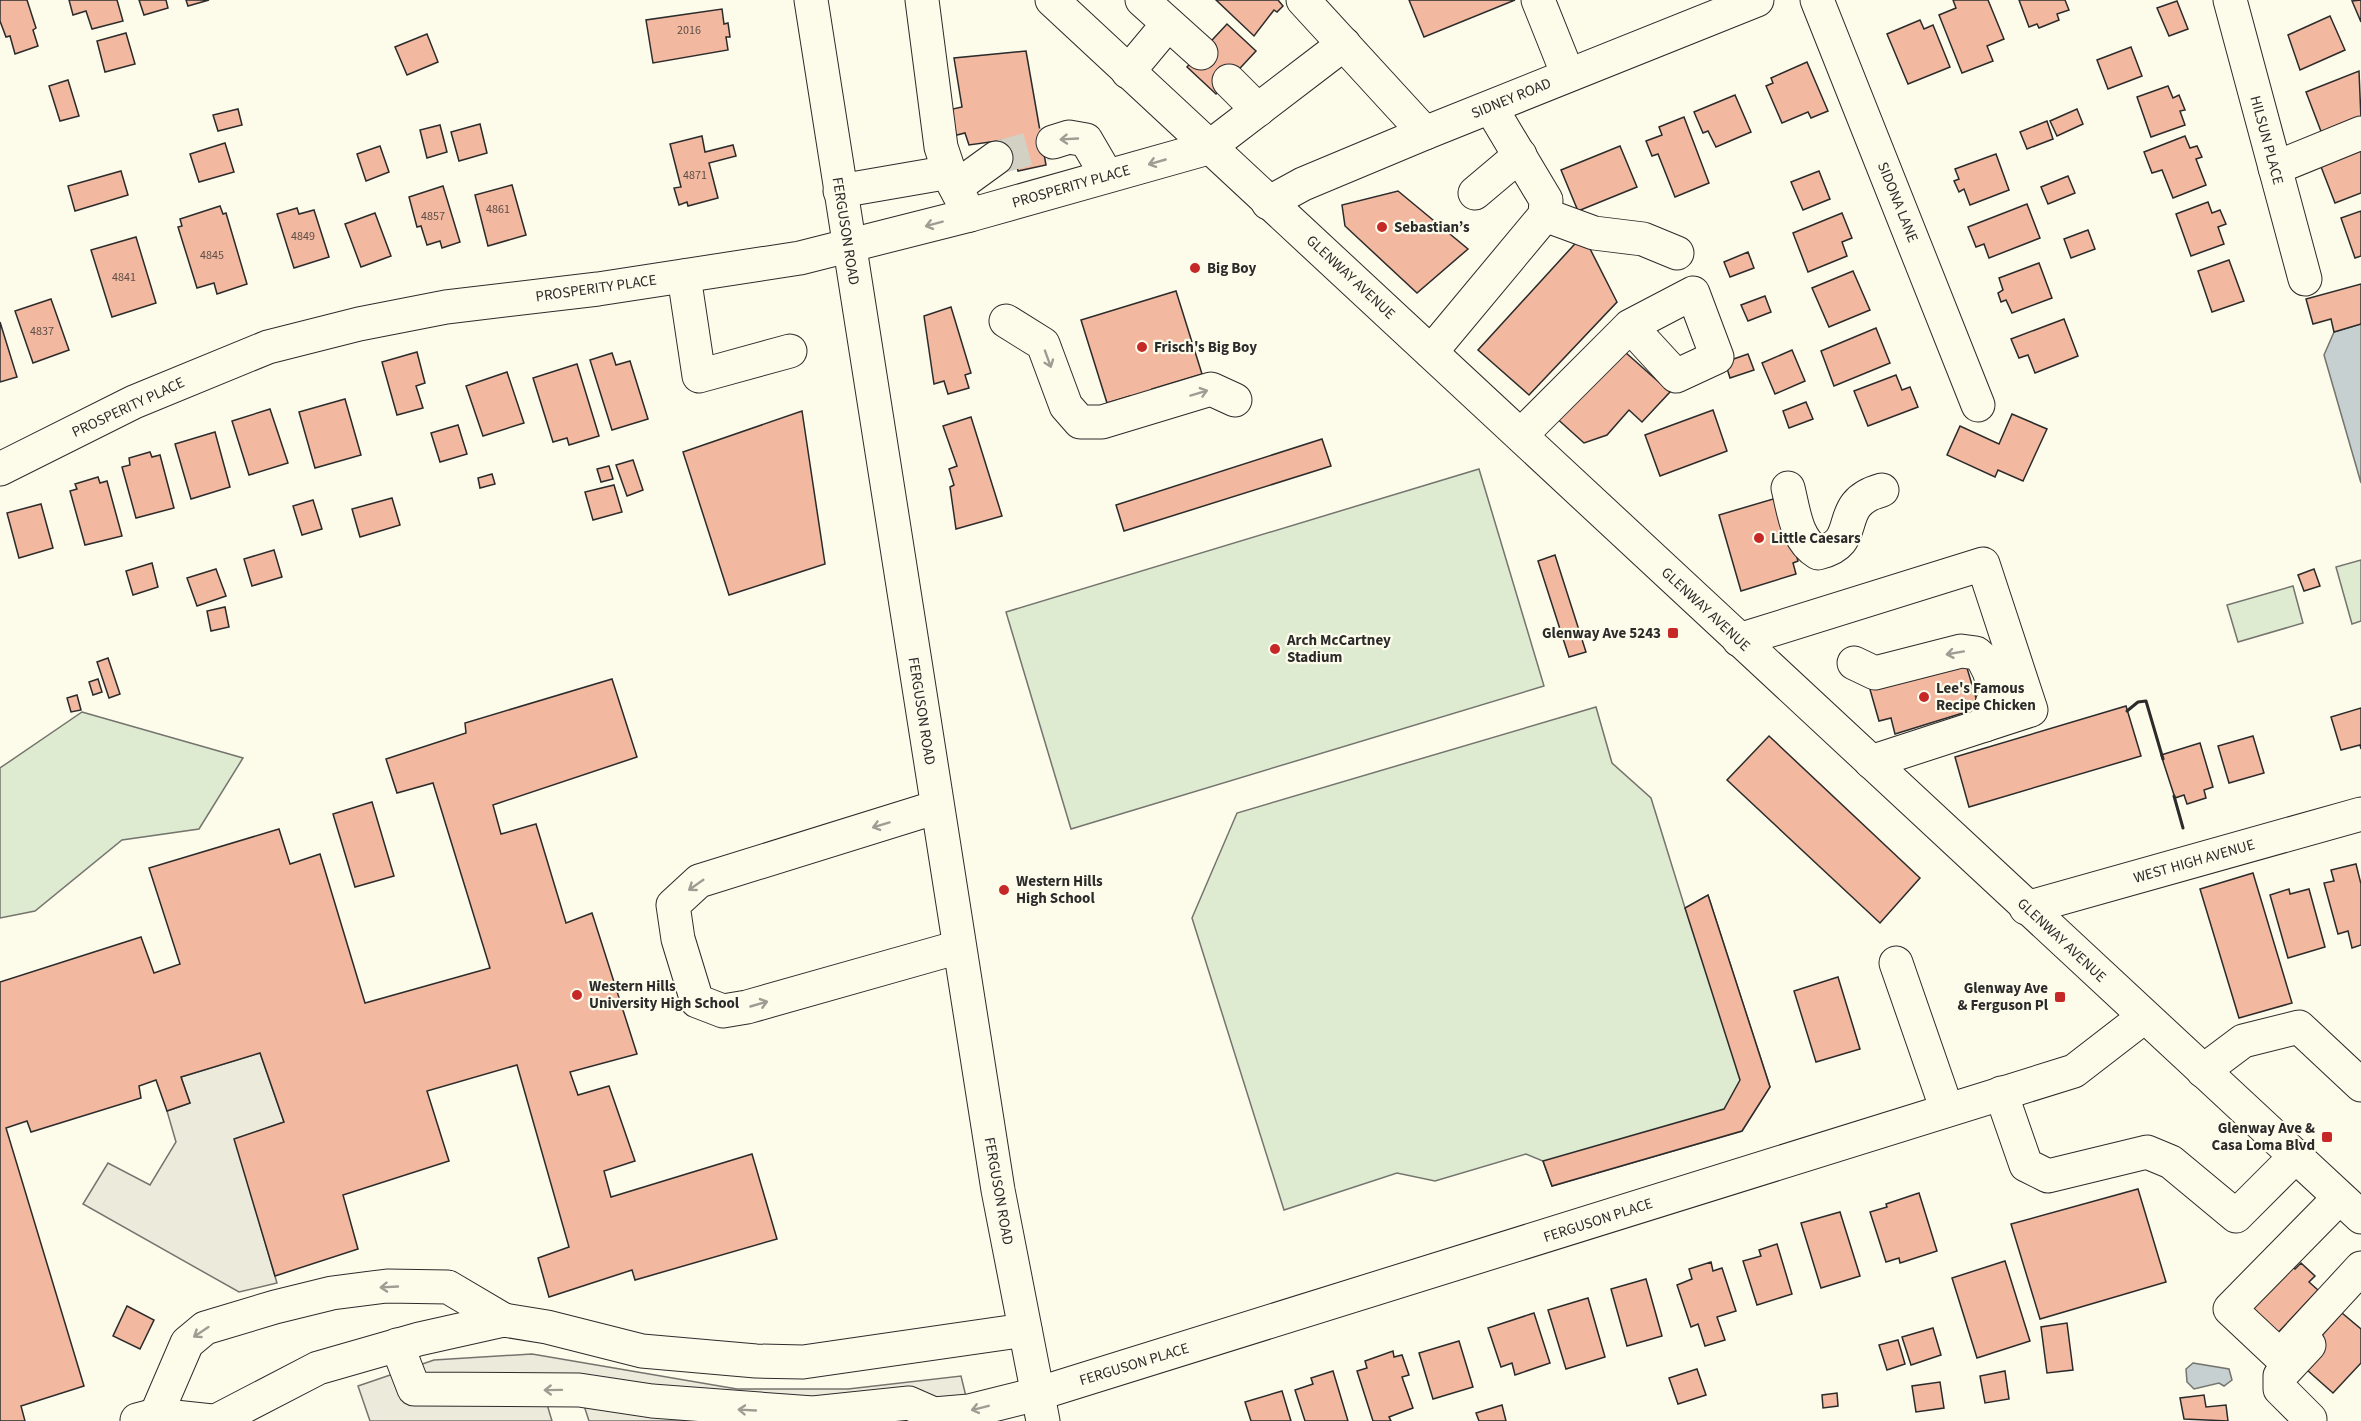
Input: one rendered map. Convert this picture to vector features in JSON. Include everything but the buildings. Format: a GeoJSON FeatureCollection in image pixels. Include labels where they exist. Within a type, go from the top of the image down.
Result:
{"type":"FeatureCollection","features":[{"type":"Feature","properties":{"kind":"street","name":"FERGUSON ROAD"},"geometry":{"type":"LineString","coordinates":[[811,0],[998,1190],[1040,1407]]}},
{"type":"Feature","properties":{"kind":"street"},"geometry":{"type":"LineString","coordinates":[[922,0],[941,147],[959,191]]}},
{"type":"Feature","properties":{"kind":"street","name":"GLENWAY AVENUE"},"geometry":{"type":"LineString","coordinates":[[1052,0],[1208,148],[1521,435],[2026,908],[2354,1210]]}},
{"type":"Feature","properties":{"kind":"street"},"geometry":{"type":"LineString","coordinates":[[1142,0],[1201,53]]}},
{"type":"Feature","properties":{"kind":"street"},"geometry":{"type":"LineString","coordinates":[[1303,0],[1425,133]]}},
{"type":"Feature","properties":{"kind":"street"},"geometry":{"type":"LineString","coordinates":[[1538,0],[1568,75]]}},
{"type":"Feature","properties":{"kind":"street","name":"SIDNEY ROAD"},"geometry":{"type":"LineString","coordinates":[[1268,203],[1303,184],[1425,133],[1757,0]]}},
{"type":"Feature","properties":{"kind":"street","name":"SIDONA LANE"},"geometry":{"type":"LineString","coordinates":[[1817,0],[1978,405]]}},
{"type":"Feature","properties":{"kind":"street","name":"HILSUN PLACE"},"geometry":{"type":"LineString","coordinates":[[2230,0],[2305,279]]}},
{"type":"Feature","properties":{"kind":"street"},"geometry":{"type":"LineString","coordinates":[[1128,72],[1168,24]]}},
{"type":"Feature","properties":{"kind":"street"},"geometry":{"type":"LineString","coordinates":[[1208,148],[1344,44]]}},
{"type":"Feature","properties":{"kind":"street"},"geometry":{"type":"LineString","coordinates":[[1229,81],[1258,110]]}},
{"type":"Feature","properties":{"kind":"street"},"geometry":{"type":"LineString","coordinates":[[1431,352],[1545,215],[1546,200],[1491,108]]}},
{"type":"Feature","properties":{"kind":"street"},"geometry":{"type":"LineString","coordinates":[[2275,168],[2361,133]]}},
{"type":"Feature","properties":{"kind":"street"},"geometry":{"type":"LineString","coordinates":[[1053,142],[1070,136],[1086,140],[1107,176]]}},
{"type":"Feature","properties":{"kind":"street","name":"PROSPERITY PLACE"},"geometry":{"type":"LineString","coordinates":[[0,469],[134,402],[268,347],[359,324],[446,307],[684,276],[801,258],[849,247],[959,191],[1107,176],[1208,148]]}},
{"type":"Feature","properties":{"kind":"street"},"geometry":{"type":"LineString","coordinates":[[1475,193],[1520,155]]}},
{"type":"Feature","properties":{"kind":"street"},"geometry":{"type":"LineString","coordinates":[[840,191],[959,191],[996,158]]}},
{"type":"Feature","properties":{"kind":"street"},"geometry":{"type":"LineString","coordinates":[[1545,215],[1594,233],[1643,239],[1677,253]]}},
{"type":"Feature","properties":{"kind":"street"},"geometry":{"type":"LineString","coordinates":[[684,276],[699,376],[790,351]]}},
{"type":"Feature","properties":{"kind":"street"},"geometry":{"type":"LineString","coordinates":[[1006,321],[1043,344],[1066,406],[1080,422],[1102,422],[1212,389],[1235,400]]}},
{"type":"Feature","properties":{"kind":"street"},"geometry":{"type":"LineString","coordinates":[[1521,435],[1630,326]]}},
{"type":"Feature","properties":{"kind":"street"},"geometry":{"type":"LineString","coordinates":[[1788,488],[1801,537],[1807,547],[1818,553],[1832,550],[1843,540],[1856,502],[1867,494],[1882,490]]}},
{"type":"Feature","properties":{"kind":"street"},"geometry":{"type":"LineString","coordinates":[[1739,640],[1983,564],[2031,710],[1871,762]]}},
{"type":"Feature","properties":{"kind":"street"},"geometry":{"type":"LineString","coordinates":[[1854,663],[1875,673],[1961,651],[1976,653],[1983,659],[1996,692],[1985,725]]}},
{"type":"Feature","properties":{"kind":"street"},"geometry":{"type":"LineString","coordinates":[[937,807],[699,881],[673,905],[678,939],[697,1001],[723,1011],[747,1007],[959,947]]}},
{"type":"Feature","properties":{"kind":"street","name":"WEST HIGH AVENUE"},"geometry":{"type":"LineString","coordinates":[[2026,908],[2361,814]]}},
{"type":"Feature","properties":{"kind":"street"},"geometry":{"type":"LineString","coordinates":[[1896,963],[1947,1110]]}},
{"type":"Feature","properties":{"kind":"street","name":"FERGUSON PLACE"},"geometry":{"type":"LineString","coordinates":[[397,1345],[414,1389],[579,1390],[662,1402],[813,1413],[909,1403],[934,1414],[1040,1407],[1947,1110],[2074,1071],[2144,1017]]}},
{"type":"Feature","properties":{"kind":"street"},"geometry":{"type":"LineString","coordinates":[[2203,1071],[2243,1041],[2299,1027],[2361,1085]]}},
{"type":"Feature","properties":{"kind":"street"},"geometry":{"type":"LineString","coordinates":[[2001,1093],[2026,1166],[2048,1176],[2147,1152],[2171,1161],[2236,1216],[2295,1157]]}},
{"type":"Feature","properties":{"kind":"street"},"geometry":{"type":"LineString","coordinates":[[2354,1210],[2230,1310],[2280,1356],[2361,1268]]}},
{"type":"Feature","properties":{"kind":"street"},"geometry":{"type":"LineString","coordinates":[[504,1320],[397,1345],[318,1368],[214,1421],[145,1418],[187,1343],[205,1328],[332,1293],[387,1286],[448,1287],[504,1320],[547,1327],[642,1351],[731,1361],[803,1362],[881,1353],[1025,1330]]}},
{"type":"Feature","properties":{"kind":"street"},"geometry":{"type":"LineString","coordinates":[[2310,1419],[2280,1389],[2280,1376],[2361,1288]]}},
{"type":"Feature","properties":{"kind":"green space","name":"Arch McCartney Stadium"},"geometry":{"type":"Polygon","coordinates":[[[1479,469],[1544,686],[1071,829],[1006,612],[1479,469]]]}},
{"type":"Feature","properties":{"kind":"green space"},"geometry":{"type":"Polygon","coordinates":[[[2361,560],[2361,621],[2352,624],[2336,567],[2361,560]]]}},
{"type":"Feature","properties":{"kind":"green space"},"geometry":{"type":"Polygon","coordinates":[[[2293,586],[2303,623],[2238,642],[2227,605],[2293,586]]]}},
{"type":"Feature","properties":{"kind":"green space"},"geometry":{"type":"Polygon","coordinates":[[[1596,707],[1612,763],[1651,798],[1685,908],[1708,895],[1770,1087],[1742,1131],[1552,1186],[1543,1161],[1526,1154],[1435,1181],[1397,1173],[1284,1210],[1192,918],[1237,813],[1596,707]]]}},
{"type":"Feature","properties":{"kind":"green space"},"geometry":{"type":"Polygon","coordinates":[[[82,712],[243,758],[199,829],[122,840],[35,911],[0,918],[0,768],[82,712]]]}},
{"type":"Feature","properties":{"kind":"shaded area"},"geometry":{"type":"Polygon","coordinates":[[[2361,324],[2361,483],[2324,355],[2334,332],[2361,324]]]}},
{"type":"Feature","properties":{"kind":"shaded area"},"geometry":{"type":"Polygon","coordinates":[[[260,1053],[284,1122],[235,1139],[277,1283],[239,1292],[83,1204],[108,1163],[150,1185],[176,1142],[167,1111],[190,1103],[181,1077],[260,1053]]]}},
{"type":"Feature","properties":{"kind":"shaded area"},"geometry":{"type":"Polygon","coordinates":[[[532,1354],[737,1389],[848,1389],[961,1376],[972,1421],[589,1421],[579,1390],[543,1391],[552,1421],[370,1421],[358,1386],[434,1360],[532,1354]]]}},
{"type":"Feature","properties":{"kind":"shaded area"},"geometry":{"type":"Polygon","coordinates":[[[2193,1363],[2229,1369],[2232,1380],[2224,1386],[2219,1383],[2194,1389],[2187,1382],[2186,1369],[2193,1363]]]}},
{"type":"Feature","properties":{"kind":"tunnel"},"geometry":{"type":"LineString","coordinates":[[996,158],[1053,142]]}},
{"type":"Feature","properties":{"kind":"wall"},"geometry":{"type":"LineString","coordinates":[[2127,711],[2138,702],[2146,701],[2163,759]]}},
{"type":"Feature","properties":{"kind":"wall"},"geometry":{"type":"LineString","coordinates":[[2174,796],[2183,828]]}},
{"type":"Feature","properties":{"kind":"place","name":"Sebastian’s"},"geometry":{"type":"Point","coordinates":[1382,227]}},
{"type":"Feature","properties":{"kind":"place","name":"Big Boy"},"geometry":{"type":"Point","coordinates":[1195,268]}},
{"type":"Feature","properties":{"kind":"place","name":"Frisch's Big Boy"},"geometry":{"type":"Point","coordinates":[1142,347]}},
{"type":"Feature","properties":{"kind":"place","name":"Little Caesars"},"geometry":{"type":"Point","coordinates":[1759,538]}},
{"type":"Feature","properties":{"kind":"place","name":"Glenway Ave 5243"},"geometry":{"type":"Point","coordinates":[1673,633]}},
{"type":"Feature","properties":{"kind":"place","name":"Arch McCartney Stadium"},"geometry":{"type":"Point","coordinates":[1275,649]}},
{"type":"Feature","properties":{"kind":"place","name":"Lee's Famous Recipe Chicken"},"geometry":{"type":"Point","coordinates":[1924,697]}},
{"type":"Feature","properties":{"kind":"place","name":"Western Hills High School"},"geometry":{"type":"Point","coordinates":[1004,890]}},
{"type":"Feature","properties":{"kind":"place","name":"Western Hills University High School"},"geometry":{"type":"Point","coordinates":[577,995]}},
{"type":"Feature","properties":{"kind":"place","name":"Glenway Ave & Ferguson Pl"},"geometry":{"type":"Point","coordinates":[2060,997]}},
{"type":"Feature","properties":{"kind":"place","name":"Glenway Ave & Casa Loma Blvd"},"geometry":{"type":"Point","coordinates":[2327,1137]}}]}
